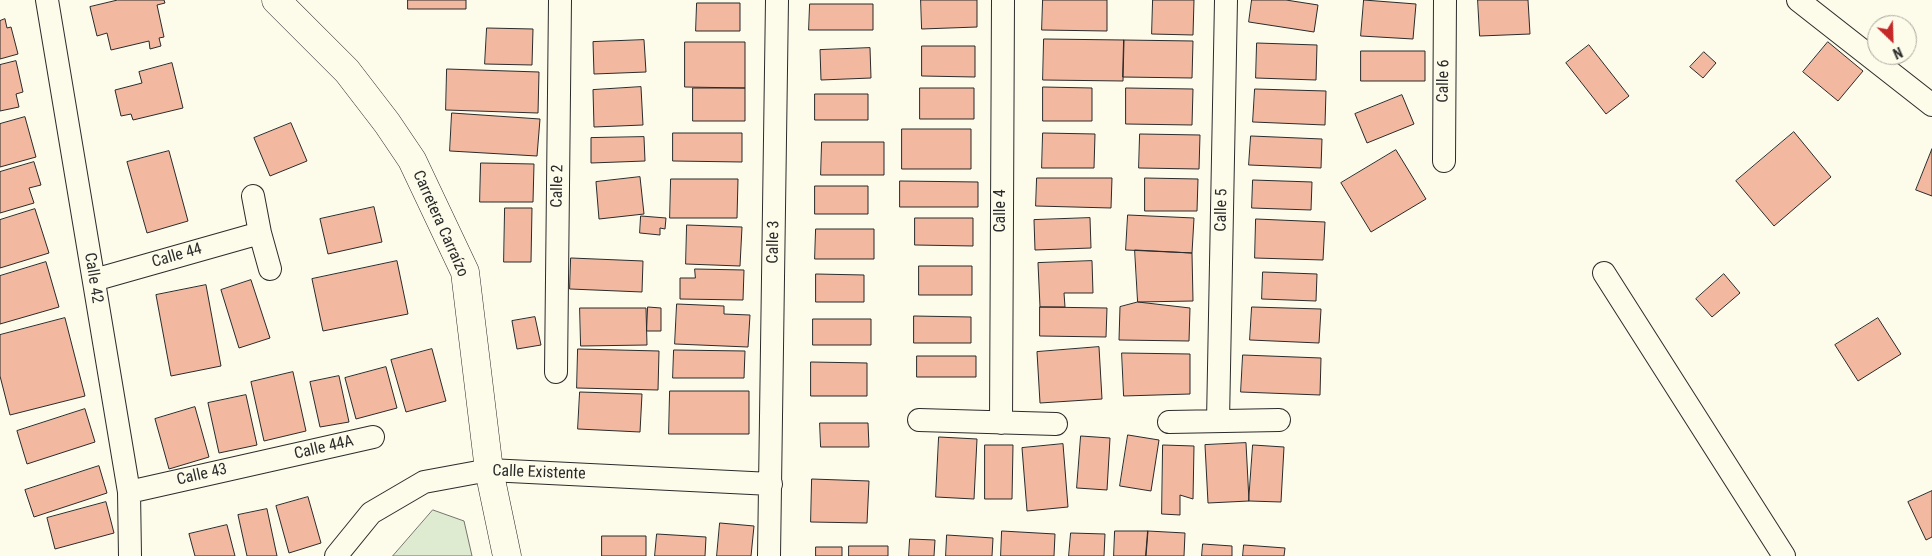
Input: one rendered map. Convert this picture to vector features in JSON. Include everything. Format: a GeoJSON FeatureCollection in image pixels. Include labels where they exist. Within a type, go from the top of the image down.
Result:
{"type":"FeatureCollection","features":[{"type":"Feature","properties":{"kind":"street","name":"Calle 42"},"geometry":{"type":"LineString","coordinates":[[47,0],[129,492],[130,556]]}},
{"type":"Feature","properties":{"kind":"street","name":"Carretera Carraízo"},"geometry":{"type":"LineString","coordinates":[[276,0],[347,71],[387,123],[412,160],[465,272],[489,470],[507,556]]}},
{"type":"Feature","properties":{"kind":"street","name":"Calle 2"},"geometry":{"type":"LineString","coordinates":[[556,372],[560,0]]}},
{"type":"Feature","properties":{"kind":"street","name":"Calle 3"},"geometry":{"type":"LineString","coordinates":[[770,556],[777,0]]}},
{"type":"Feature","properties":{"kind":"street","name":"Calle 4"},"geometry":{"type":"LineString","coordinates":[[1001,423],[1003,0]]}},
{"type":"Feature","properties":{"kind":"street","name":"Calle 5"},"geometry":{"type":"LineString","coordinates":[[1218,421],[1226,0]]}},
{"type":"Feature","properties":{"kind":"street","name":"Calle 6"},"geometry":{"type":"LineString","coordinates":[[1444,161],[1445,0]]}},
{"type":"Feature","properties":{"kind":"street"},"geometry":{"type":"LineString","coordinates":[[1798,0],[1932,105]]}},
{"type":"Feature","properties":{"kind":"street"},"geometry":{"type":"LineString","coordinates":[[253,196],[270,269]]}},
{"type":"Feature","properties":{"kind":"street","name":"Calle 44"},"geometry":{"type":"LineString","coordinates":[[94,280],[260,232]]}},
{"type":"Feature","properties":{"kind":"street"},"geometry":{"type":"LineString","coordinates":[[1604,273],[1784,556]]}},
{"type":"Feature","properties":{"kind":"street"},"geometry":{"type":"LineString","coordinates":[[919,420],[1056,424]]}},
{"type":"Feature","properties":{"kind":"street"},"geometry":{"type":"LineString","coordinates":[[1169,422],[1279,420]]}},
{"type":"Feature","properties":{"kind":"street","name":"Calle 44A"},"geometry":{"type":"LineString","coordinates":[[275,459],[373,437]]}},
{"type":"Feature","properties":{"kind":"street","name":"Calle 43"},"geometry":{"type":"LineString","coordinates":[[129,492],[275,459]]}},
{"type":"Feature","properties":{"kind":"street","name":"Calle Existente"},"geometry":{"type":"LineString","coordinates":[[336,556],[371,514],[424,482],[489,470],[771,484]]}},
{"type":"Feature","properties":{"kind":"green space"},"geometry":{"type":"Polygon","coordinates":[[[433,510],[464,521],[472,556],[393,556],[433,510]]]}},
{"type":"Feature","properties":{"kind":"building"},"geometry":{"type":"Polygon","coordinates":[[[118,0],[164,0],[165,3],[157,5],[164,37],[159,38],[161,46],[150,49],[149,41],[111,50],[107,33],[97,36],[90,7],[118,0]]]}},
{"type":"Feature","properties":{"kind":"building"},"geometry":{"type":"Polygon","coordinates":[[[408,0],[466,0],[466,9],[408,9],[408,0]]]}},
{"type":"Feature","properties":{"kind":"building"},"geometry":{"type":"Polygon","coordinates":[[[921,0],[977,0],[977,27],[922,29],[921,0]]]}},
{"type":"Feature","properties":{"kind":"building"},"geometry":{"type":"Polygon","coordinates":[[[1043,0],[1107,0],[1107,31],[1042,30],[1043,0]]]}},
{"type":"Feature","properties":{"kind":"building"},"geometry":{"type":"Polygon","coordinates":[[[1153,0],[1194,0],[1193,35],[1152,34],[1153,0]]]}},
{"type":"Feature","properties":{"kind":"building"},"geometry":{"type":"Polygon","coordinates":[[[1252,0],[1286,0],[1318,5],[1314,32],[1249,22],[1252,0]]]}},
{"type":"Feature","properties":{"kind":"building"},"geometry":{"type":"Polygon","coordinates":[[[1364,0],[1416,4],[1413,39],[1361,36],[1364,0]]]}},
{"type":"Feature","properties":{"kind":"building"},"geometry":{"type":"Polygon","coordinates":[[[1478,0],[1528,0],[1530,34],[1480,36],[1478,0]]]}},
{"type":"Feature","properties":{"kind":"building"},"geometry":{"type":"Polygon","coordinates":[[[697,3],[740,3],[740,31],[696,31],[697,3]]]}},
{"type":"Feature","properties":{"kind":"building"},"geometry":{"type":"Polygon","coordinates":[[[810,4],[873,4],[873,30],[809,30],[810,4]]]}},
{"type":"Feature","properties":{"kind":"building"},"geometry":{"type":"Polygon","coordinates":[[[5,19],[7,28],[11,27],[18,54],[0,59],[0,21],[5,19]]]}},
{"type":"Feature","properties":{"kind":"building"},"geometry":{"type":"Polygon","coordinates":[[[487,28],[533,29],[532,65],[485,64],[487,28]]]}},
{"type":"Feature","properties":{"kind":"building"},"geometry":{"type":"Polygon","coordinates":[[[1044,39],[1124,40],[1123,81],[1043,80],[1044,39]]]}},
{"type":"Feature","properties":{"kind":"building"},"geometry":{"type":"Polygon","coordinates":[[[644,40],[646,72],[594,74],[593,42],[644,40]]]}},
{"type":"Feature","properties":{"kind":"building"},"geometry":{"type":"Polygon","coordinates":[[[1124,40],[1193,41],[1192,78],[1123,77],[1124,40]]]}},
{"type":"Feature","properties":{"kind":"building"},"geometry":{"type":"Polygon","coordinates":[[[685,42],[745,42],[745,88],[685,87],[685,42]]]}},
{"type":"Feature","properties":{"kind":"building"},"geometry":{"type":"Polygon","coordinates":[[[1828,42],[1863,71],[1838,101],[1803,72],[1828,42]]]}},
{"type":"Feature","properties":{"kind":"building"},"geometry":{"type":"Polygon","coordinates":[[[1257,43],[1317,45],[1316,80],[1256,78],[1257,43]]]}},
{"type":"Feature","properties":{"kind":"building"},"geometry":{"type":"Polygon","coordinates":[[[1589,45],[1629,96],[1606,114],[1566,63],[1589,45]]]}},
{"type":"Feature","properties":{"kind":"building"},"geometry":{"type":"Polygon","coordinates":[[[922,46],[975,46],[975,77],[922,76],[922,46]]]}},
{"type":"Feature","properties":{"kind":"building"},"geometry":{"type":"Polygon","coordinates":[[[870,48],[871,78],[821,80],[820,50],[870,48]]]}},
{"type":"Feature","properties":{"kind":"building"},"geometry":{"type":"Polygon","coordinates":[[[1361,51],[1425,51],[1425,81],[1361,81],[1361,51]]]}},
{"type":"Feature","properties":{"kind":"building"},"geometry":{"type":"Polygon","coordinates":[[[1704,52],[1716,63],[1703,78],[1690,67],[1704,52]]]}},
{"type":"Feature","properties":{"kind":"building"},"geometry":{"type":"Polygon","coordinates":[[[16,61],[23,92],[16,94],[19,107],[0,111],[0,65],[16,61]]]}},
{"type":"Feature","properties":{"kind":"building"},"geometry":{"type":"Polygon","coordinates":[[[172,63],[183,108],[133,120],[131,114],[121,116],[115,90],[142,83],[139,72],[172,63]]]}},
{"type":"Feature","properties":{"kind":"building"},"geometry":{"type":"Polygon","coordinates":[[[447,69],[539,72],[538,113],[446,110],[447,69]]]}},
{"type":"Feature","properties":{"kind":"building"},"geometry":{"type":"Polygon","coordinates":[[[641,87],[643,125],[594,127],[593,90],[641,87]]]}},
{"type":"Feature","properties":{"kind":"building"},"geometry":{"type":"Polygon","coordinates":[[[1043,87],[1092,88],[1092,121],[1043,121],[1043,87]]]}},
{"type":"Feature","properties":{"kind":"building"},"geometry":{"type":"Polygon","coordinates":[[[693,88],[745,88],[745,121],[693,121],[693,88]]]}},
{"type":"Feature","properties":{"kind":"building"},"geometry":{"type":"Polygon","coordinates":[[[920,88],[974,88],[974,119],[920,119],[920,88]]]}},
{"type":"Feature","properties":{"kind":"building"},"geometry":{"type":"Polygon","coordinates":[[[1126,88],[1193,89],[1192,125],[1126,124],[1126,88]]]}},
{"type":"Feature","properties":{"kind":"building"},"geometry":{"type":"Polygon","coordinates":[[[1255,89],[1326,91],[1325,125],[1253,122],[1255,89]]]}},
{"type":"Feature","properties":{"kind":"building"},"geometry":{"type":"Polygon","coordinates":[[[815,94],[868,94],[868,120],[815,120],[815,94]]]}},
{"type":"Feature","properties":{"kind":"building"},"geometry":{"type":"Polygon","coordinates":[[[1402,95],[1414,124],[1367,143],[1355,114],[1402,95]]]}},
{"type":"Feature","properties":{"kind":"building"},"geometry":{"type":"Polygon","coordinates":[[[452,113],[540,119],[537,156],[450,151],[452,113]]]}},
{"type":"Feature","properties":{"kind":"building"},"geometry":{"type":"Polygon","coordinates":[[[25,117],[36,157],[0,167],[0,124],[25,117]]]}},
{"type":"Feature","properties":{"kind":"building"},"geometry":{"type":"Polygon","coordinates":[[[291,123],[307,161],[270,176],[254,138],[291,123]]]}},
{"type":"Feature","properties":{"kind":"building"},"geometry":{"type":"Polygon","coordinates":[[[902,129],[971,129],[971,169],[902,169],[902,129]]]}},
{"type":"Feature","properties":{"kind":"building"},"geometry":{"type":"Polygon","coordinates":[[[1794,132],[1831,177],[1774,226],[1736,181],[1794,132]]]}},
{"type":"Feature","properties":{"kind":"building"},"geometry":{"type":"Polygon","coordinates":[[[673,133],[742,133],[742,162],[673,161],[673,133]]]}},
{"type":"Feature","properties":{"kind":"building"},"geometry":{"type":"Polygon","coordinates":[[[1043,133],[1095,134],[1094,168],[1042,168],[1043,133]]]}},
{"type":"Feature","properties":{"kind":"building"},"geometry":{"type":"Polygon","coordinates":[[[1140,134],[1200,135],[1199,169],[1139,168],[1140,134]]]}},
{"type":"Feature","properties":{"kind":"building"},"geometry":{"type":"Polygon","coordinates":[[[1251,136],[1322,139],[1321,168],[1249,165],[1251,136]]]}},
{"type":"Feature","properties":{"kind":"building"},"geometry":{"type":"Polygon","coordinates":[[[644,137],[645,161],[591,163],[591,138],[644,137]]]}},
{"type":"Feature","properties":{"kind":"building"},"geometry":{"type":"Polygon","coordinates":[[[822,142],[884,142],[884,175],[821,175],[822,142]]]}},
{"type":"Feature","properties":{"kind":"building"},"geometry":{"type":"Polygon","coordinates":[[[1932,149],[1932,196],[1916,190],[1932,149]]]}},
{"type":"Feature","properties":{"kind":"building"},"geometry":{"type":"Polygon","coordinates":[[[1396,150],[1426,199],[1371,232],[1341,183],[1396,150]]]}},
{"type":"Feature","properties":{"kind":"building"},"geometry":{"type":"Polygon","coordinates":[[[169,151],[188,221],[147,233],[127,162],[169,151]]]}},
{"type":"Feature","properties":{"kind":"building"},"geometry":{"type":"Polygon","coordinates":[[[34,162],[41,185],[29,188],[34,203],[0,213],[0,172],[34,162]]]}},
{"type":"Feature","properties":{"kind":"building"},"geometry":{"type":"Polygon","coordinates":[[[481,163],[534,164],[533,202],[480,202],[481,163]]]}},
{"type":"Feature","properties":{"kind":"building"},"geometry":{"type":"Polygon","coordinates":[[[640,177],[644,214],[599,219],[596,182],[640,177]]]}},
{"type":"Feature","properties":{"kind":"building"},"geometry":{"type":"Polygon","coordinates":[[[1037,178],[1112,178],[1111,208],[1036,206],[1037,178]]]}},
{"type":"Feature","properties":{"kind":"building"},"geometry":{"type":"Polygon","coordinates":[[[1145,178],[1198,179],[1197,211],[1145,211],[1145,178]]]}},
{"type":"Feature","properties":{"kind":"building"},"geometry":{"type":"Polygon","coordinates":[[[671,179],[738,179],[737,218],[670,218],[671,179]]]}},
{"type":"Feature","properties":{"kind":"building"},"geometry":{"type":"Polygon","coordinates":[[[1253,180],[1312,182],[1311,210],[1252,208],[1253,180]]]}},
{"type":"Feature","properties":{"kind":"building"},"geometry":{"type":"Polygon","coordinates":[[[900,181],[978,182],[978,207],[900,207],[900,181]]]}},
{"type":"Feature","properties":{"kind":"building"},"geometry":{"type":"Polygon","coordinates":[[[815,186],[868,186],[868,214],[815,214],[815,186]]]}},
{"type":"Feature","properties":{"kind":"building"},"geometry":{"type":"Polygon","coordinates":[[[374,207],[382,242],[328,254],[320,219],[374,207]]]}},
{"type":"Feature","properties":{"kind":"building"},"geometry":{"type":"Polygon","coordinates":[[[505,208],[532,208],[531,262],[504,262],[505,208]]]}},
{"type":"Feature","properties":{"kind":"building"},"geometry":{"type":"Polygon","coordinates":[[[35,209],[49,253],[0,268],[0,220],[35,209]]]}},
{"type":"Feature","properties":{"kind":"building"},"geometry":{"type":"Polygon","coordinates":[[[1128,215],[1194,218],[1192,253],[1126,250],[1128,215]]]}},
{"type":"Feature","properties":{"kind":"building"},"geometry":{"type":"Polygon","coordinates":[[[641,216],[666,218],[665,229],[660,228],[660,235],[640,233],[641,216]]]}},
{"type":"Feature","properties":{"kind":"building"},"geometry":{"type":"Polygon","coordinates":[[[915,218],[973,218],[973,246],[915,245],[915,218]]]}},
{"type":"Feature","properties":{"kind":"building"},"geometry":{"type":"Polygon","coordinates":[[[1090,218],[1091,248],[1035,250],[1034,220],[1090,218]]]}},
{"type":"Feature","properties":{"kind":"building"},"geometry":{"type":"Polygon","coordinates":[[[1256,219],[1325,222],[1323,260],[1255,258],[1256,219]]]}},
{"type":"Feature","properties":{"kind":"building"},"geometry":{"type":"Polygon","coordinates":[[[687,225],[742,227],[740,266],[686,264],[687,225]]]}},
{"type":"Feature","properties":{"kind":"building"},"geometry":{"type":"Polygon","coordinates":[[[816,229],[874,229],[874,259],[815,259],[816,229]]]}},
{"type":"Feature","properties":{"kind":"building"},"geometry":{"type":"Polygon","coordinates":[[[1135,250],[1192,253],[1193,301],[1138,302],[1135,250]]]}},
{"type":"Feature","properties":{"kind":"building"},"geometry":{"type":"Polygon","coordinates":[[[571,258],[643,261],[642,292],[570,289],[571,258]]]}},
{"type":"Feature","properties":{"kind":"building"},"geometry":{"type":"Polygon","coordinates":[[[397,261],[408,314],[323,331],[312,279],[397,261]]]}},
{"type":"Feature","properties":{"kind":"building"},"geometry":{"type":"Polygon","coordinates":[[[1092,261],[1093,293],[1064,293],[1065,307],[1040,307],[1038,263],[1092,261]]]}},
{"type":"Feature","properties":{"kind":"building"},"geometry":{"type":"Polygon","coordinates":[[[46,262],[59,307],[0,324],[0,276],[46,262]]]}},
{"type":"Feature","properties":{"kind":"building"},"geometry":{"type":"Polygon","coordinates":[[[919,266],[972,266],[972,295],[919,295],[919,266]]]}},
{"type":"Feature","properties":{"kind":"building"},"geometry":{"type":"Polygon","coordinates":[[[695,269],[744,270],[743,300],[680,299],[680,278],[695,278],[695,269]]]}},
{"type":"Feature","properties":{"kind":"building"},"geometry":{"type":"Polygon","coordinates":[[[1263,272],[1317,274],[1316,301],[1262,299],[1263,272]]]}},
{"type":"Feature","properties":{"kind":"building"},"geometry":{"type":"Polygon","coordinates":[[[816,274],[864,275],[864,302],[816,302],[816,274]]]}},
{"type":"Feature","properties":{"kind":"building"},"geometry":{"type":"Polygon","coordinates":[[[1724,274],[1740,293],[1712,317],[1696,299],[1724,274]]]}},
{"type":"Feature","properties":{"kind":"building"},"geometry":{"type":"Polygon","coordinates":[[[251,280],[270,338],[239,348],[221,290],[251,280]]]}},
{"type":"Feature","properties":{"kind":"building"},"geometry":{"type":"Polygon","coordinates":[[[206,285],[221,366],[171,376],[156,295],[206,285]]]}},
{"type":"Feature","properties":{"kind":"building"},"geometry":{"type":"Polygon","coordinates":[[[1138,302],[1190,308],[1189,341],[1119,340],[1120,307],[1138,302]]]}},
{"type":"Feature","properties":{"kind":"building"},"geometry":{"type":"Polygon","coordinates":[[[677,304],[724,306],[724,314],[750,315],[748,347],[675,344],[677,304]]]}},
{"type":"Feature","properties":{"kind":"building"},"geometry":{"type":"Polygon","coordinates":[[[648,307],[661,308],[661,331],[647,331],[648,307]]]}},
{"type":"Feature","properties":{"kind":"building"},"geometry":{"type":"Polygon","coordinates":[[[1040,307],[1107,308],[1106,337],[1040,336],[1040,307]]]}},
{"type":"Feature","properties":{"kind":"building"},"geometry":{"type":"Polygon","coordinates":[[[1252,307],[1321,309],[1319,343],[1250,340],[1252,307]]]}},
{"type":"Feature","properties":{"kind":"building"},"geometry":{"type":"Polygon","coordinates":[[[580,308],[646,308],[647,345],[581,346],[580,308]]]}},
{"type":"Feature","properties":{"kind":"building"},"geometry":{"type":"Polygon","coordinates":[[[914,316],[971,317],[971,343],[914,343],[914,316]]]}},
{"type":"Feature","properties":{"kind":"building"},"geometry":{"type":"Polygon","coordinates":[[[535,317],[541,345],[517,349],[512,321],[535,317]]]}},
{"type":"Feature","properties":{"kind":"building"},"geometry":{"type":"Polygon","coordinates":[[[65,318],[85,396],[10,415],[0,376],[0,335],[65,318]]]}},
{"type":"Feature","properties":{"kind":"building"},"geometry":{"type":"Polygon","coordinates":[[[1878,318],[1901,354],[1858,381],[1835,345],[1878,318]]]}},
{"type":"Feature","properties":{"kind":"building"},"geometry":{"type":"Polygon","coordinates":[[[813,319],[871,319],[871,345],[813,345],[813,319]]]}},
{"type":"Feature","properties":{"kind":"building"},"geometry":{"type":"Polygon","coordinates":[[[1099,347],[1102,399],[1040,403],[1037,352],[1099,347]]]}},
{"type":"Feature","properties":{"kind":"building"},"geometry":{"type":"Polygon","coordinates":[[[432,349],[446,401],[406,412],[391,360],[432,349]]]}},
{"type":"Feature","properties":{"kind":"building"},"geometry":{"type":"Polygon","coordinates":[[[578,349],[659,351],[658,390],[577,388],[578,349]]]}},
{"type":"Feature","properties":{"kind":"building"},"geometry":{"type":"Polygon","coordinates":[[[674,350],[745,351],[744,378],[673,378],[674,350]]]}},
{"type":"Feature","properties":{"kind":"building"},"geometry":{"type":"Polygon","coordinates":[[[1122,353],[1190,354],[1190,394],[1124,396],[1122,353]]]}},
{"type":"Feature","properties":{"kind":"building"},"geometry":{"type":"Polygon","coordinates":[[[1243,355],[1321,358],[1320,395],[1241,392],[1243,355]]]}},
{"type":"Feature","properties":{"kind":"building"},"geometry":{"type":"Polygon","coordinates":[[[917,356],[976,356],[976,377],[917,377],[917,356]]]}},
{"type":"Feature","properties":{"kind":"building"},"geometry":{"type":"Polygon","coordinates":[[[811,362],[867,363],[867,396],[811,396],[811,362]]]}},
{"type":"Feature","properties":{"kind":"building"},"geometry":{"type":"Polygon","coordinates":[[[386,367],[397,408],[356,419],[345,378],[386,367]]]}},
{"type":"Feature","properties":{"kind":"building"},"geometry":{"type":"Polygon","coordinates":[[[293,372],[306,431],[264,441],[251,382],[293,372]]]}},
{"type":"Feature","properties":{"kind":"building"},"geometry":{"type":"Polygon","coordinates":[[[339,376],[349,422],[320,427],[310,382],[339,376]]]}},
{"type":"Feature","properties":{"kind":"building"},"geometry":{"type":"Polygon","coordinates":[[[670,391],[749,391],[749,434],[669,434],[670,391]]]}},
{"type":"Feature","properties":{"kind":"building"},"geometry":{"type":"Polygon","coordinates":[[[580,392],[642,394],[640,432],[578,429],[580,392]]]}},
{"type":"Feature","properties":{"kind":"building"},"geometry":{"type":"Polygon","coordinates":[[[246,395],[257,445],[219,453],[208,403],[246,395]]]}},
{"type":"Feature","properties":{"kind":"building"},"geometry":{"type":"Polygon","coordinates":[[[195,407],[209,457],[169,469],[155,419],[195,407]]]}},
{"type":"Feature","properties":{"kind":"building"},"geometry":{"type":"Polygon","coordinates":[[[85,409],[95,442],[27,464],[17,431],[85,409]]]}},
{"type":"Feature","properties":{"kind":"building"},"geometry":{"type":"Polygon","coordinates":[[[820,423],[868,423],[869,447],[821,447],[820,423]]]}},
{"type":"Feature","properties":{"kind":"building"},"geometry":{"type":"Polygon","coordinates":[[[1128,435],[1159,440],[1151,491],[1120,486],[1128,435]]]}},
{"type":"Feature","properties":{"kind":"building"},"geometry":{"type":"Polygon","coordinates":[[[1081,436],[1110,438],[1107,490],[1077,488],[1081,436]]]}},
{"type":"Feature","properties":{"kind":"building"},"geometry":{"type":"Polygon","coordinates":[[[939,437],[977,439],[974,499],[936,497],[939,437]]]}},
{"type":"Feature","properties":{"kind":"building"},"geometry":{"type":"Polygon","coordinates":[[[1246,443],[1249,501],[1208,503],[1205,445],[1246,443]]]}},
{"type":"Feature","properties":{"kind":"building"},"geometry":{"type":"Polygon","coordinates":[[[1063,444],[1068,507],[1027,511],[1022,448],[1063,444]]]}},
{"type":"Feature","properties":{"kind":"building"},"geometry":{"type":"Polygon","coordinates":[[[985,445],[1013,445],[1012,499],[985,499],[985,445]]]}},
{"type":"Feature","properties":{"kind":"building"},"geometry":{"type":"Polygon","coordinates":[[[1163,445],[1194,446],[1193,499],[1180,495],[1180,515],[1162,514],[1163,445]]]}},
{"type":"Feature","properties":{"kind":"building"},"geometry":{"type":"Polygon","coordinates":[[[1253,445],[1284,447],[1281,502],[1249,501],[1253,445]]]}},
{"type":"Feature","properties":{"kind":"building"},"geometry":{"type":"Polygon","coordinates":[[[99,466],[107,493],[34,517],[25,490],[99,466]]]}},
{"type":"Feature","properties":{"kind":"building"},"geometry":{"type":"Polygon","coordinates":[[[812,479],[869,481],[867,523],[811,522],[812,479]]]}},
{"type":"Feature","properties":{"kind":"building"},"geometry":{"type":"Polygon","coordinates":[[[1932,491],[1932,537],[1926,540],[1908,502],[1932,491]]]}},
{"type":"Feature","properties":{"kind":"building"},"geometry":{"type":"Polygon","coordinates":[[[308,497],[321,543],[289,553],[276,506],[308,497]]]}},
{"type":"Feature","properties":{"kind":"building"},"geometry":{"type":"Polygon","coordinates":[[[106,502],[114,533],[55,549],[47,518],[106,502]]]}},
{"type":"Feature","properties":{"kind":"building"},"geometry":{"type":"Polygon","coordinates":[[[267,509],[277,556],[247,556],[238,515],[267,509]]]}},
{"type":"Feature","properties":{"kind":"building"},"geometry":{"type":"Polygon","coordinates":[[[720,523],[754,526],[751,556],[717,556],[720,523]]]}},
{"type":"Feature","properties":{"kind":"building"},"geometry":{"type":"Polygon","coordinates":[[[227,525],[235,556],[195,556],[189,534],[227,525]]]}},
{"type":"Feature","properties":{"kind":"building"},"geometry":{"type":"Polygon","coordinates":[[[1002,531],[1055,534],[1054,556],[1001,556],[1002,531]]]}},
{"type":"Feature","properties":{"kind":"building"},"geometry":{"type":"Polygon","coordinates":[[[1115,531],[1148,531],[1146,556],[1114,556],[1115,531]]]}},
{"type":"Feature","properties":{"kind":"building"},"geometry":{"type":"Polygon","coordinates":[[[1148,531],[1185,533],[1184,556],[1146,556],[1148,531]]]}},
{"type":"Feature","properties":{"kind":"building"},"geometry":{"type":"Polygon","coordinates":[[[1071,533],[1105,534],[1104,556],[1069,556],[1071,533]]]}},
{"type":"Feature","properties":{"kind":"building"},"geometry":{"type":"Polygon","coordinates":[[[657,534],[706,537],[705,556],[655,556],[657,534]]]}},
{"type":"Feature","properties":{"kind":"building"},"geometry":{"type":"Polygon","coordinates":[[[947,535],[993,538],[992,556],[946,556],[947,535]]]}},
{"type":"Feature","properties":{"kind":"building"},"geometry":{"type":"Polygon","coordinates":[[[602,536],[646,536],[646,556],[602,556],[602,536]]]}},
{"type":"Feature","properties":{"kind":"building"},"geometry":{"type":"Polygon","coordinates":[[[910,539],[935,540],[934,556],[909,556],[910,539]]]}},
{"type":"Feature","properties":{"kind":"building"},"geometry":{"type":"Polygon","coordinates":[[[1203,544],[1232,546],[1232,556],[1202,556],[1203,544]]]}},
{"type":"Feature","properties":{"kind":"building"},"geometry":{"type":"Polygon","coordinates":[[[1244,545],[1285,548],[1284,556],[1243,556],[1244,545]]]}},
{"type":"Feature","properties":{"kind":"building"},"geometry":{"type":"Polygon","coordinates":[[[849,546],[888,546],[888,556],[849,556],[849,546]]]}},
{"type":"Feature","properties":{"kind":"building"},"geometry":{"type":"Polygon","coordinates":[[[816,547],[842,547],[842,556],[816,556],[816,547]]]}}]}
